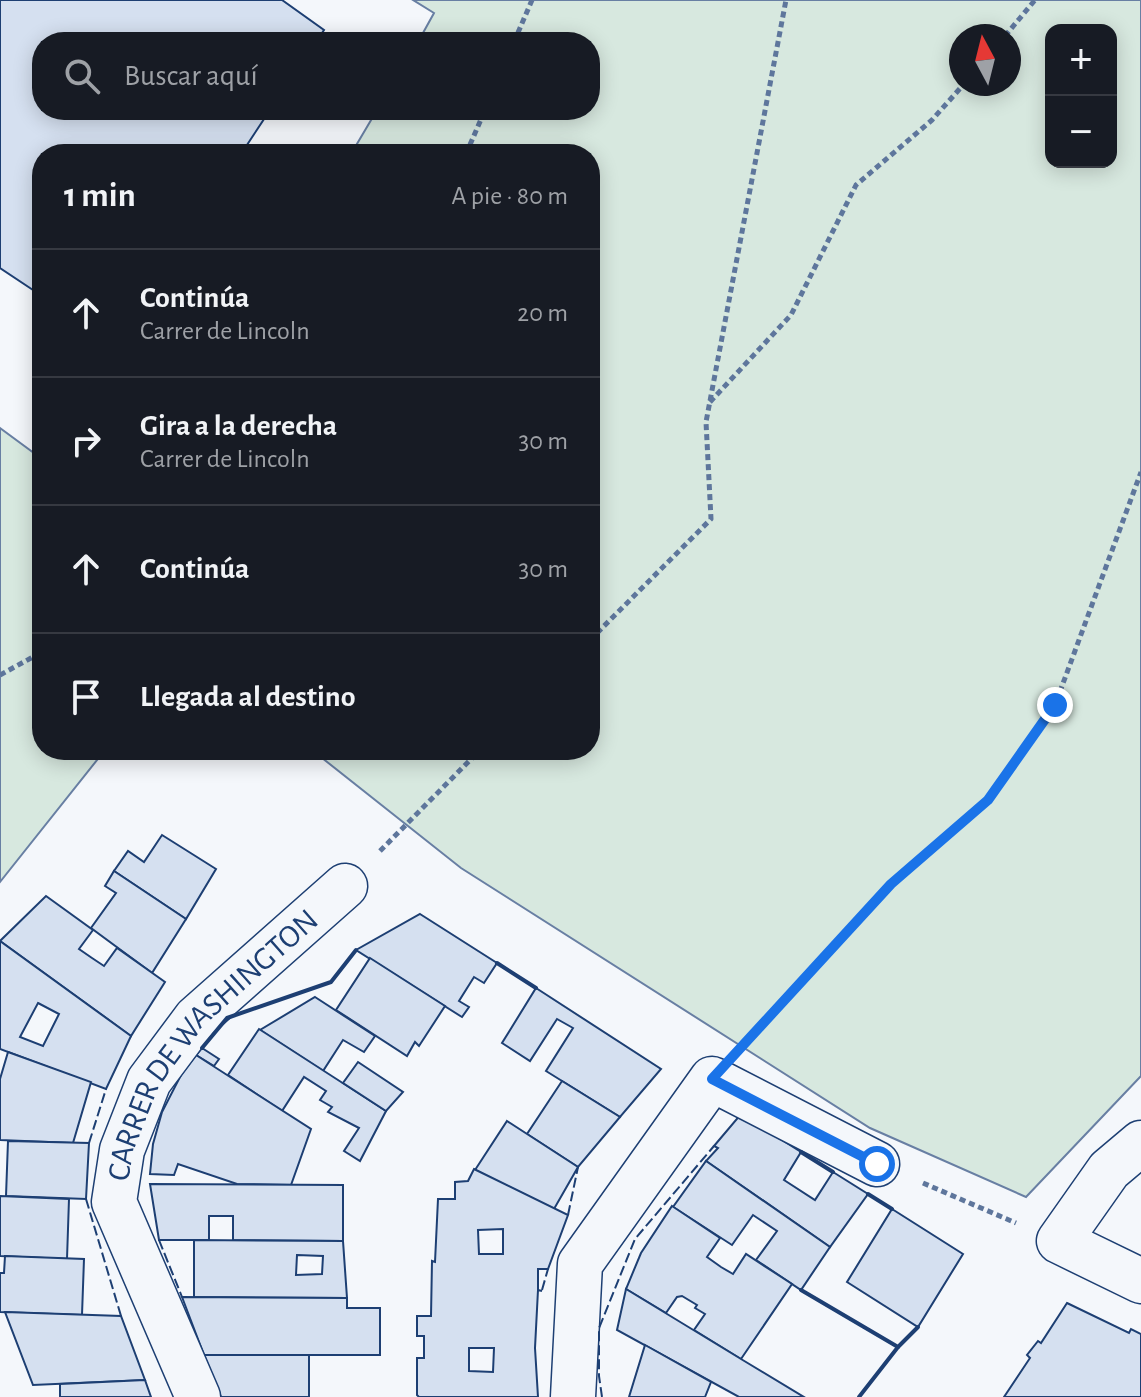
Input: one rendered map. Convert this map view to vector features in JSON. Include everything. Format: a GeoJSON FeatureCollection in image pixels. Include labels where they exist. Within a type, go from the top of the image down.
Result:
{"type":"FeatureCollection","features":[{"type":"Feature","properties":{"kind":"street","name":"CARRER DE WASHINGTON"},"geometry":{"type":"LineString","coordinates":[[198,1397],[114,1202],[122,1150],[149,1081],[196,1018],[345,886]]}},
{"type":"Feature","properties":{"kind":"street"},"geometry":{"type":"LineString","coordinates":[[573,1397],[580,1264],[712,1079],[877,1164]]}},
{"type":"Feature","properties":{"kind":"street"},"geometry":{"type":"LineString","coordinates":[[1141,1143],[1109,1170],[1059,1241],[1141,1281]]}},
{"type":"Feature","properties":{"kind":"path"},"geometry":{"type":"LineString","coordinates":[[518,32],[532,0]]}},
{"type":"Feature","properties":{"kind":"path"},"geometry":{"type":"LineString","coordinates":[[600,630],[711,519],[706,422],[786,0]]}},
{"type":"Feature","properties":{"kind":"path"},"geometry":{"type":"LineString","coordinates":[[1015,24],[1035,0]]}},
{"type":"Feature","properties":{"kind":"path"},"geometry":{"type":"LineString","coordinates":[[709,403],[791,315],[856,185],[932,120],[953,96]]}},
{"type":"Feature","properties":{"kind":"path"},"geometry":{"type":"LineString","coordinates":[[470,144],[481,120]]}},
{"type":"Feature","properties":{"kind":"path"},"geometry":{"type":"LineString","coordinates":[[712,1079],[891,884],[988,800],[1055,705],[1141,472]]}},
{"type":"Feature","properties":{"kind":"path"},"geometry":{"type":"LineString","coordinates":[[0,675],[32,657]]}},
{"type":"Feature","properties":{"kind":"path"},"geometry":{"type":"LineString","coordinates":[[345,886],[470,760]]}},
{"type":"Feature","properties":{"kind":"path"},"geometry":{"type":"LineString","coordinates":[[877,1164],[1059,1241]]}},
{"type":"Feature","properties":{"kind":"shaded area"},"geometry":{"type":"Polygon","coordinates":[[[413,0],[1141,0],[1141,1076],[1026,1197],[870,1128],[461,868],[325,760],[600,760],[600,144],[357,144],[371,120],[600,120],[600,32],[424,32],[434,13],[413,0]]]}},
{"type":"Feature","properties":{"kind":"shaded area"},"geometry":{"type":"Polygon","coordinates":[[[0,428],[32,452],[32,760],[97,760],[0,882],[0,428]]]}},
{"type":"Feature","properties":{"kind":"building"},"geometry":{"type":"Polygon","coordinates":[[[0,0],[282,0],[324,30],[32,32],[32,120],[263,120],[248,144],[32,144],[32,289],[0,268],[0,0]]]}},
{"type":"Feature","properties":{"kind":"building"},"geometry":{"type":"Polygon","coordinates":[[[162,835],[216,869],[186,919],[114,871],[128,851],[144,862],[162,835]]]}},
{"type":"Feature","properties":{"kind":"building"},"geometry":{"type":"Polygon","coordinates":[[[114,871],[186,919],[152,973],[91,928],[116,893],[105,886],[114,871]]]}},
{"type":"Feature","properties":{"kind":"building"},"geometry":{"type":"Polygon","coordinates":[[[46,896],[93,930],[79,949],[104,966],[117,948],[165,982],[131,1036],[0,941],[46,896]]]}},
{"type":"Feature","properties":{"kind":"building"},"geometry":{"type":"Polygon","coordinates":[[[420,914],[497,963],[484,983],[474,977],[459,1001],[469,1007],[462,1017],[356,950],[420,914]]]}},
{"type":"Feature","properties":{"kind":"building"},"geometry":{"type":"Polygon","coordinates":[[[0,941],[131,1036],[106,1089],[0,1049],[0,941]],[[38,1003],[20,1037],[43,1046],[59,1014],[38,1003]]]}},
{"type":"Feature","properties":{"kind":"building"},"geometry":{"type":"Polygon","coordinates":[[[370,958],[445,1006],[419,1046],[415,1042],[407,1056],[336,1010],[370,958]]]}},
{"type":"Feature","properties":{"kind":"building"},"geometry":{"type":"Polygon","coordinates":[[[536,988],[661,1069],[620,1117],[546,1071],[573,1028],[557,1019],[530,1061],[502,1043],[536,988]]]}},
{"type":"Feature","properties":{"kind":"building"},"geometry":{"type":"Polygon","coordinates":[[[315,997],[375,1036],[364,1052],[343,1040],[323,1071],[260,1030],[315,997]]]}},
{"type":"Feature","properties":{"kind":"building"},"geometry":{"type":"Polygon","coordinates":[[[259,1029],[386,1111],[360,1161],[344,1151],[359,1128],[328,1112],[332,1107],[320,1100],[326,1091],[304,1077],[282,1111],[228,1075],[259,1029]]]}},
{"type":"Feature","properties":{"kind":"building"},"geometry":{"type":"Polygon","coordinates":[[[202,1048],[219,1059],[214,1066],[196,1055],[202,1048]]]}},
{"type":"Feature","properties":{"kind":"building"},"geometry":{"type":"Polygon","coordinates":[[[8,1052],[91,1082],[73,1143],[0,1140],[0,1079],[8,1052]]]}},
{"type":"Feature","properties":{"kind":"building"},"geometry":{"type":"Polygon","coordinates":[[[196,1055],[311,1129],[291,1185],[237,1184],[178,1164],[174,1175],[150,1174],[153,1144],[162,1112],[181,1075],[196,1055]]]}},
{"type":"Feature","properties":{"kind":"building"},"geometry":{"type":"Polygon","coordinates":[[[358,1062],[403,1092],[386,1111],[343,1083],[358,1062]]]}},
{"type":"Feature","properties":{"kind":"building"},"geometry":{"type":"Polygon","coordinates":[[[562,1081],[620,1117],[578,1167],[527,1134],[562,1081]]]}},
{"type":"Feature","properties":{"kind":"building"},"geometry":{"type":"Polygon","coordinates":[[[741,1114],[801,1152],[784,1180],[815,1200],[833,1172],[868,1194],[830,1247],[706,1161],[718,1148],[714,1146],[741,1114]]]}},
{"type":"Feature","properties":{"kind":"building"},"geometry":{"type":"Polygon","coordinates":[[[507,1121],[578,1167],[554,1209],[475,1170],[507,1121]]]}},
{"type":"Feature","properties":{"kind":"building"},"geometry":{"type":"Polygon","coordinates":[[[8,1141],[89,1143],[86,1199],[6,1196],[8,1141]]]}},
{"type":"Feature","properties":{"kind":"building"},"geometry":{"type":"Polygon","coordinates":[[[706,1161],[830,1247],[801,1290],[756,1260],[777,1231],[753,1215],[732,1245],[673,1207],[706,1161]]]}},
{"type":"Feature","properties":{"kind":"building"},"geometry":{"type":"Polygon","coordinates":[[[474,1169],[568,1215],[548,1269],[538,1269],[535,1348],[538,1397],[417,1395],[417,1358],[424,1358],[424,1336],[417,1336],[417,1316],[431,1316],[438,1199],[455,1199],[455,1182],[468,1181],[474,1169]],[[503,1229],[478,1230],[479,1254],[503,1254],[503,1229]],[[469,1348],[469,1371],[493,1372],[494,1348],[469,1348]]]}},
{"type":"Feature","properties":{"kind":"building"},"geometry":{"type":"Polygon","coordinates":[[[150,1184],[343,1185],[343,1241],[233,1240],[233,1216],[209,1216],[209,1240],[159,1240],[150,1184]]]}},
{"type":"Feature","properties":{"kind":"building"},"geometry":{"type":"Polygon","coordinates":[[[0,1196],[69,1199],[67,1259],[0,1256],[0,1196]]]}},
{"type":"Feature","properties":{"kind":"building"},"geometry":{"type":"Polygon","coordinates":[[[672,1206],[720,1238],[707,1257],[721,1267],[733,1274],[746,1254],[792,1284],[741,1359],[694,1330],[705,1314],[695,1308],[697,1305],[682,1296],[677,1297],[666,1313],[626,1289],[641,1253],[672,1206]]]}},
{"type":"Feature","properties":{"kind":"building"},"geometry":{"type":"Polygon","coordinates":[[[892,1209],[963,1254],[918,1327],[847,1282],[892,1209]]]}},
{"type":"Feature","properties":{"kind":"building"},"geometry":{"type":"Polygon","coordinates":[[[194,1240],[343,1241],[347,1298],[194,1297],[194,1240]],[[297,1255],[296,1275],[322,1274],[323,1256],[297,1255]]]}},
{"type":"Feature","properties":{"kind":"building"},"geometry":{"type":"Polygon","coordinates":[[[5,1256],[84,1259],[82,1315],[0,1312],[0,1273],[4,1273],[5,1256]]]}},
{"type":"Feature","properties":{"kind":"building"},"geometry":{"type":"Polygon","coordinates":[[[626,1289],[804,1397],[739,1397],[617,1330],[626,1289]]]}},
{"type":"Feature","properties":{"kind":"building"},"geometry":{"type":"Polygon","coordinates":[[[182,1297],[347,1298],[347,1308],[380,1308],[380,1355],[204,1355],[182,1297]]]}},
{"type":"Feature","properties":{"kind":"building"},"geometry":{"type":"Polygon","coordinates":[[[1067,1303],[1129,1333],[1131,1329],[1141,1334],[1141,1397],[1004,1397],[1030,1358],[1027,1355],[1038,1341],[1041,1343],[1067,1303]]]}},
{"type":"Feature","properties":{"kind":"building"},"geometry":{"type":"Polygon","coordinates":[[[5,1312],[121,1316],[145,1380],[33,1385],[5,1312]]]}},
{"type":"Feature","properties":{"kind":"building"},"geometry":{"type":"Polygon","coordinates":[[[645,1345],[711,1382],[705,1397],[629,1397],[645,1345]]]}},
{"type":"Feature","properties":{"kind":"building"},"geometry":{"type":"Polygon","coordinates":[[[204,1355],[309,1355],[309,1397],[221,1397],[204,1355]]]}},
{"type":"Feature","properties":{"kind":"building"},"geometry":{"type":"Polygon","coordinates":[[[145,1380],[151,1397],[60,1397],[60,1384],[145,1380]]]}},
{"type":"Feature","properties":{"kind":"fence"},"geometry":{"type":"LineString","coordinates":[[89,1143],[106,1089]]}},
{"type":"Feature","properties":{"kind":"fence"},"geometry":{"type":"LineString","coordinates":[[602,1397],[599,1328],[635,1239],[714,1146]]}},
{"type":"Feature","properties":{"kind":"fence"},"geometry":{"type":"LineString","coordinates":[[568,1215],[578,1167]]}},
{"type":"Feature","properties":{"kind":"fence"},"geometry":{"type":"LineString","coordinates":[[86,1199],[121,1316]]}},
{"type":"Feature","properties":{"kind":"fence"},"geometry":{"type":"LineString","coordinates":[[159,1240],[182,1297]]}},
{"type":"Feature","properties":{"kind":"fence"},"geometry":{"type":"LineString","coordinates":[[542,1290],[548,1269]]}},
{"type":"Feature","properties":{"kind":"wall"},"geometry":{"type":"LineString","coordinates":[[202,1048],[227,1018],[331,982],[356,950]]}},
{"type":"Feature","properties":{"kind":"wall"},"geometry":{"type":"LineString","coordinates":[[497,963],[536,988]]}},
{"type":"Feature","properties":{"kind":"wall"},"geometry":{"type":"LineString","coordinates":[[801,1152],[833,1172]]}},
{"type":"Feature","properties":{"kind":"wall"},"geometry":{"type":"LineString","coordinates":[[868,1194],[892,1209]]}},
{"type":"Feature","properties":{"kind":"wall"},"geometry":{"type":"LineString","coordinates":[[801,1290],[898,1347],[918,1327]]}},
{"type":"Feature","properties":{"kind":"wall"},"geometry":{"type":"LineString","coordinates":[[859,1397],[898,1347]]}},
{"type":"Feature","properties":{"kind":"route"},"geometry":{"type":"LineString","coordinates":[[877,1164],[712,1079],[891,884],[988,800],[1055,705]]}}]}
